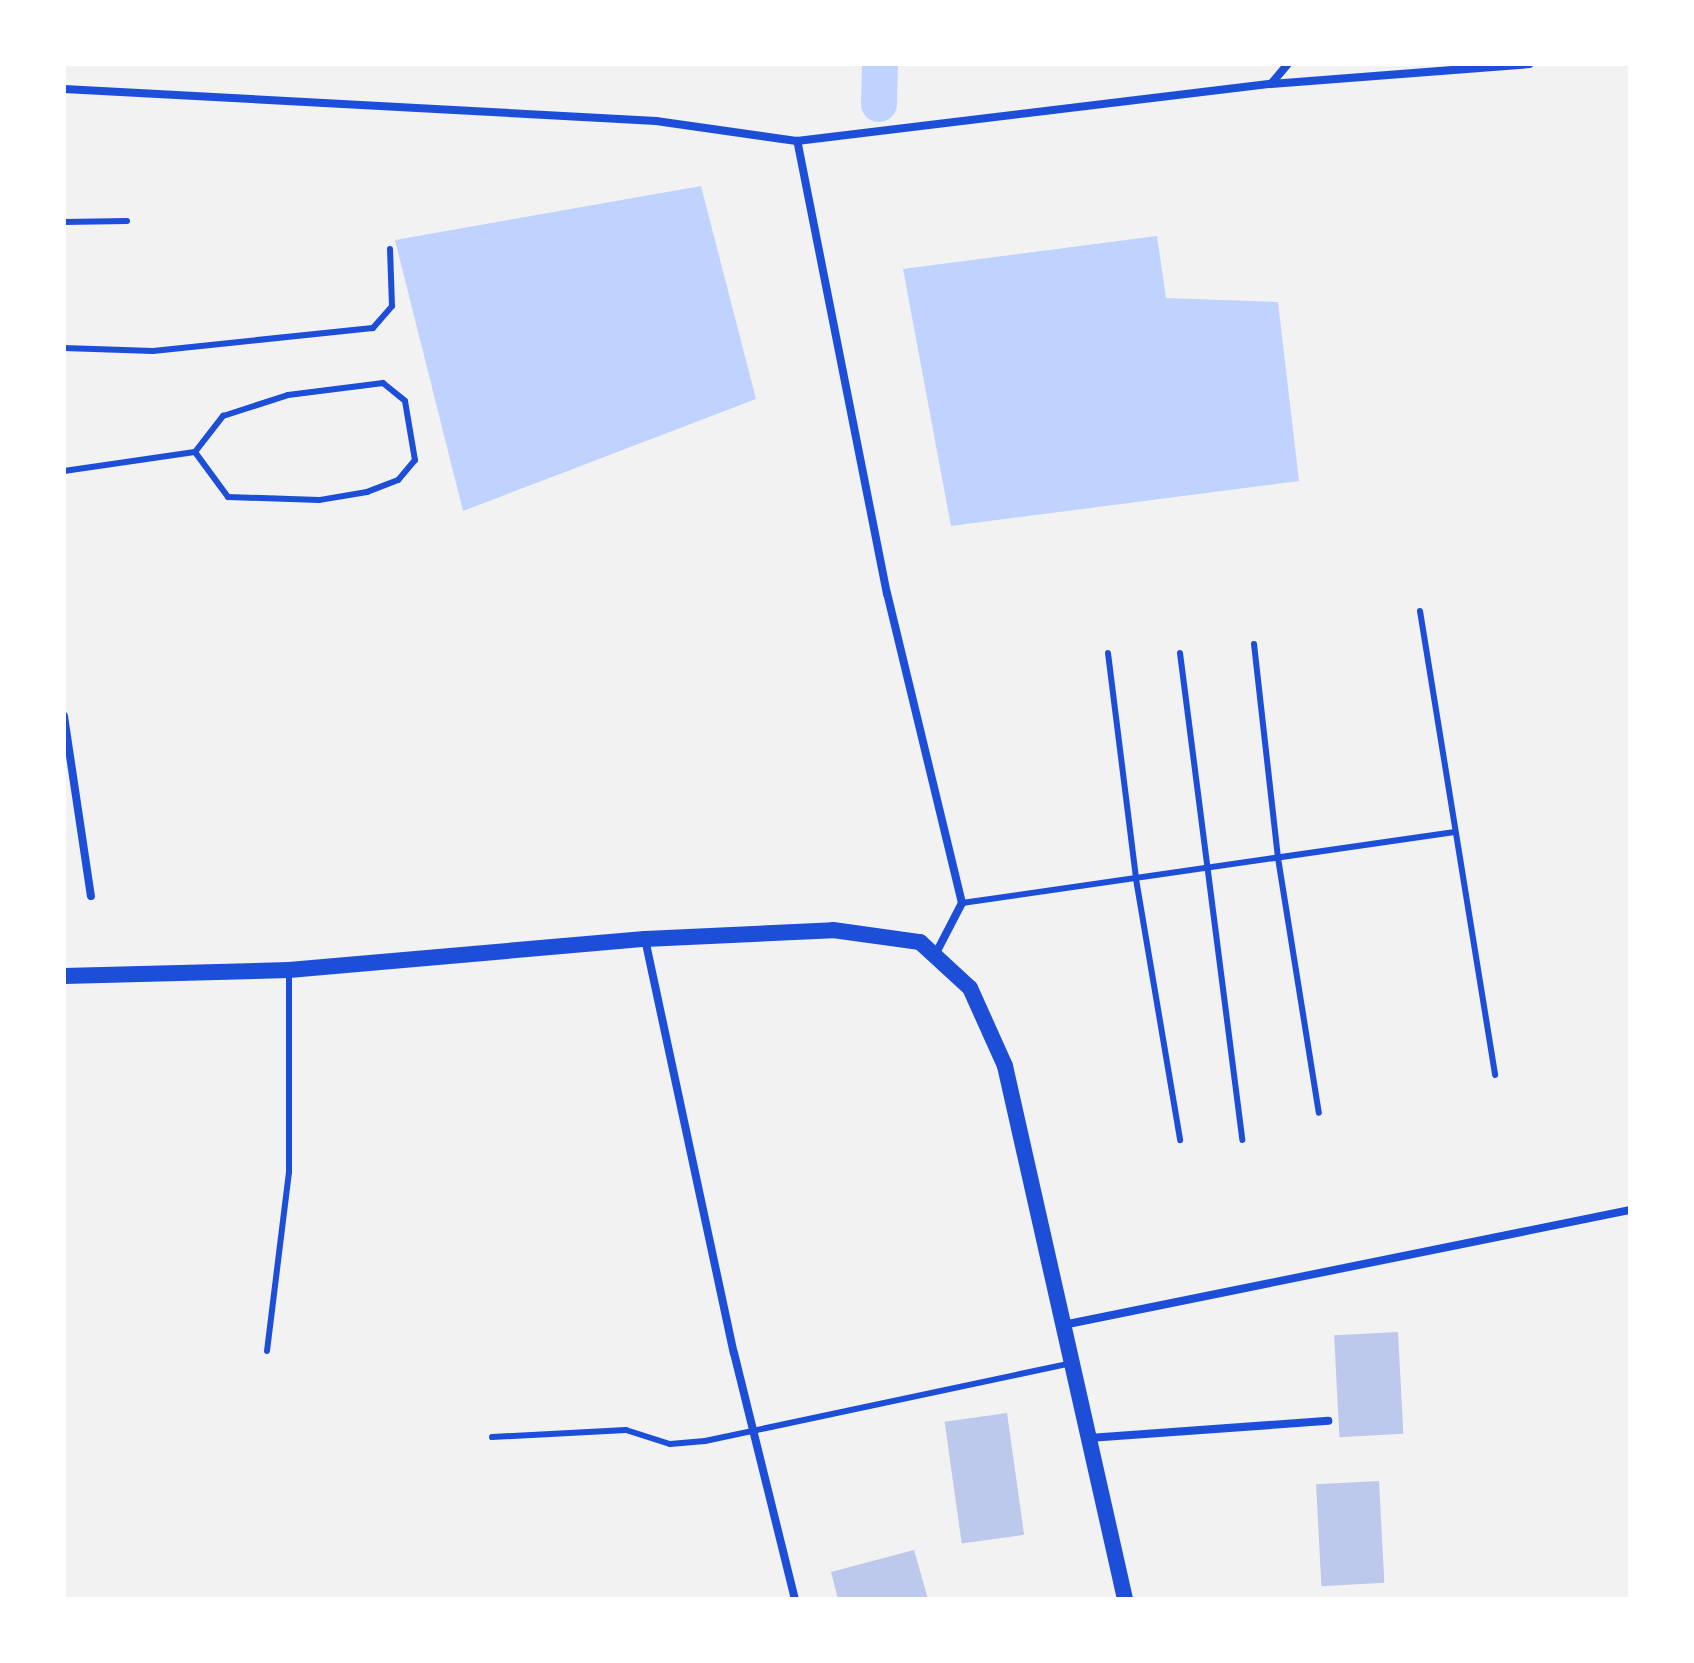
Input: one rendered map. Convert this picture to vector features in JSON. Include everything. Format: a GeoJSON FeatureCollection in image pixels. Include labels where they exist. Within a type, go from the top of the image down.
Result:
{"type":"FeatureCollection","features":[{"type":"Feature","properties":{"kind":"main road"},"geometry":{"type":"LineString","coordinates":[[64,976],[289,970],[645,939],[833,930],[920,942],[970,988],[1005,1066],[1068,1364],[1125,1599]]}},
{"type":"Feature","properties":{"kind":"street"},"geometry":{"type":"LineString","coordinates":[[1271,84],[1288,64]]}},
{"type":"Feature","properties":{"kind":"street"},"geometry":{"type":"LineString","coordinates":[[64,89],[656,121],[797,141],[1271,84],[1529,64]]}},
{"type":"Feature","properties":{"kind":"street"},"geometry":{"type":"LineString","coordinates":[[797,141],[887,594],[962,903],[935,956]]}},
{"type":"Feature","properties":{"kind":"street"},"geometry":{"type":"LineString","coordinates":[[64,716],[91,896]]}},
{"type":"Feature","properties":{"kind":"street"},"geometry":{"type":"LineString","coordinates":[[645,939],[754,1432],[795,1599]]}},
{"type":"Feature","properties":{"kind":"street"},"geometry":{"type":"LineString","coordinates":[[1062,1326],[1630,1210]]}},
{"type":"Feature","properties":{"kind":"street"},"geometry":{"type":"LineString","coordinates":[[1088,1438],[1328,1421]]}},
{"type":"Feature","properties":{"kind":"lane"},"geometry":{"type":"LineString","coordinates":[[64,222],[127,221]]}},
{"type":"Feature","properties":{"kind":"lane"},"geometry":{"type":"LineString","coordinates":[[64,348],[153,351],[373,328],[392,306],[390,249]]}},
{"type":"Feature","properties":{"kind":"lane"},"geometry":{"type":"LineString","coordinates":[[64,471],[195,452],[223,416],[288,395],[383,383],[405,401],[415,460],[398,480],[367,492],[319,500],[243,498],[228,497],[195,452]]}},
{"type":"Feature","properties":{"kind":"lane"},"geometry":{"type":"LineString","coordinates":[[1420,611],[1453,832],[1495,1075]]}},
{"type":"Feature","properties":{"kind":"lane"},"geometry":{"type":"LineString","coordinates":[[1254,644],[1278,858],[1319,1113]]}},
{"type":"Feature","properties":{"kind":"lane"},"geometry":{"type":"LineString","coordinates":[[1108,653],[1136,879],[1180,1140]]}},
{"type":"Feature","properties":{"kind":"lane"},"geometry":{"type":"LineString","coordinates":[[1180,653],[1242,1140]]}},
{"type":"Feature","properties":{"kind":"lane"},"geometry":{"type":"LineString","coordinates":[[962,903],[1453,832]]}},
{"type":"Feature","properties":{"kind":"lane"},"geometry":{"type":"LineString","coordinates":[[267,1351],[289,1172],[289,970]]}},
{"type":"Feature","properties":{"kind":"lane"},"geometry":{"type":"LineString","coordinates":[[492,1437],[626,1430],[670,1444],[754,1432],[1068,1364]]}},
{"type":"Feature","properties":{"kind":"water"},"geometry":{"type":"Polygon","coordinates":[[[701,186],[756,399],[463,511],[395,240],[701,186]]]}},
{"type":"Feature","properties":{"kind":"water"},"geometry":{"type":"Polygon","coordinates":[[[1157,236],[1166,298],[1278,302],[1299,481],[951,526],[903,269],[1157,236]]]}},
{"type":"Feature","properties":{"kind":"building"},"geometry":{"type":"Polygon","coordinates":[[[1398,1332],[1403,1434],[1339,1437],[1334,1335],[1398,1332]]]}},
{"type":"Feature","properties":{"kind":"building"},"geometry":{"type":"Polygon","coordinates":[[[1007,1413],[1024,1535],[962,1544],[945,1422],[1007,1413]]]}},
{"type":"Feature","properties":{"kind":"building"},"geometry":{"type":"Polygon","coordinates":[[[1379,1481],[1384,1583],[1321,1586],[1316,1484],[1379,1481]]]}},
{"type":"Feature","properties":{"kind":"building"},"geometry":{"type":"Polygon","coordinates":[[[914,1550],[928,1599],[838,1599],[831,1572],[914,1550]]]}},
{"type":"Feature","properties":{"kind":"waterway"},"geometry":{"type":"LineString","coordinates":[[879,104],[880,64]]}}]}
